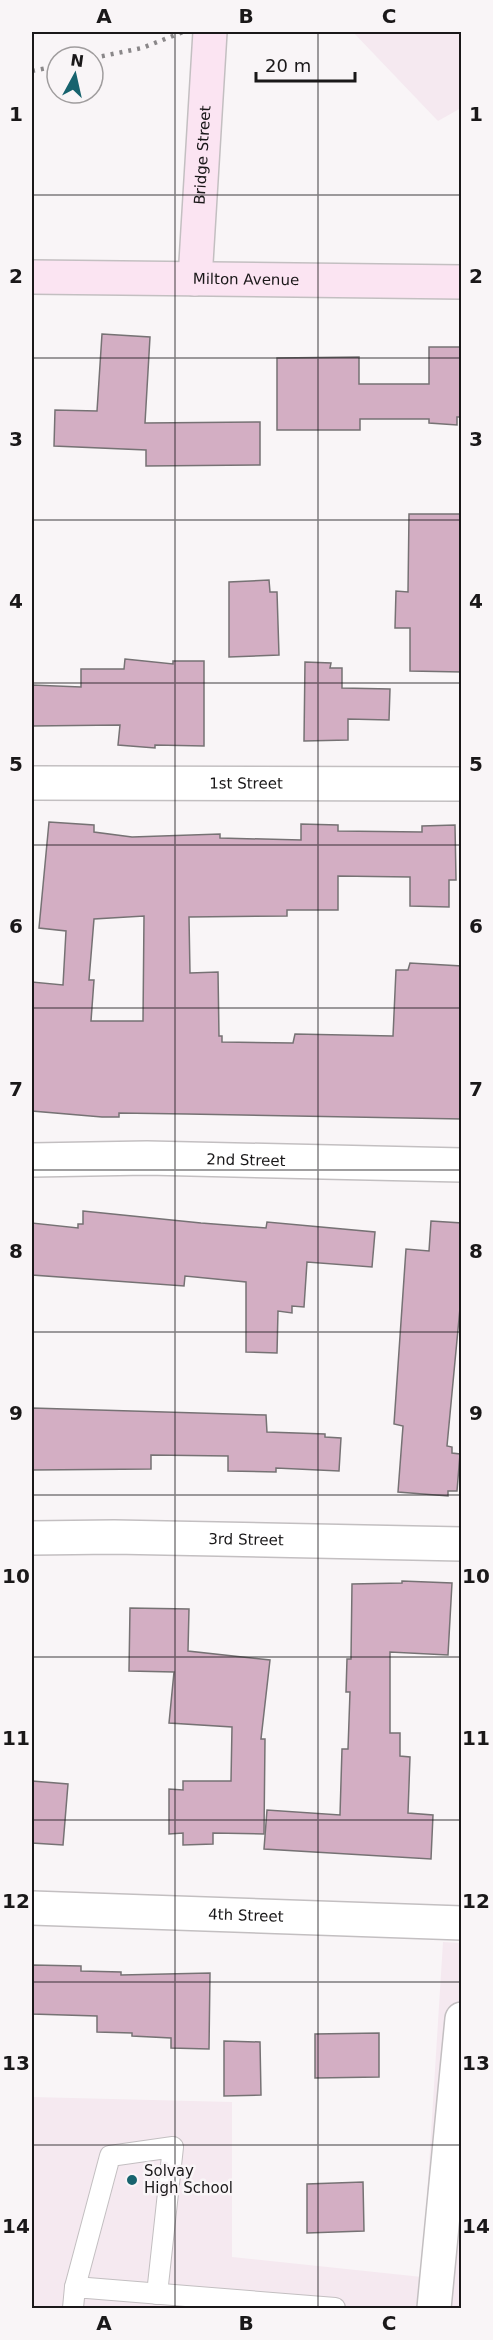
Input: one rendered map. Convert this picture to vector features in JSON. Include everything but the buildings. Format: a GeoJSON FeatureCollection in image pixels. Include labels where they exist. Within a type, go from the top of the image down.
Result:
{"type":"FeatureCollection","features":[{"type":"Feature","properties":{"kind":"main road","name":"Bridge Street"},"geometry":{"type":"LineString","coordinates":[[195,279],[210,32]]}},
{"type":"Feature","properties":{"kind":"main road","name":"Milton Avenue"},"geometry":{"type":"LineString","coordinates":[[32,277],[462,282]]}},
{"type":"Feature","properties":{"kind":"street","name":"1st Street"},"geometry":{"type":"LineString","coordinates":[[32,783],[462,784]]}},
{"type":"Feature","properties":{"kind":"street","name":"2nd Street"},"geometry":{"type":"LineString","coordinates":[[32,1160],[147,1158],[462,1165]]}},
{"type":"Feature","properties":{"kind":"street","name":"3rd Street"},"geometry":{"type":"LineString","coordinates":[[32,1538],[462,1544]]}},
{"type":"Feature","properties":{"kind":"street","name":"4th Street"},"geometry":{"type":"LineString","coordinates":[[32,1908],[462,1923]]}},
{"type":"Feature","properties":{"kind":"street"},"geometry":{"type":"LineString","coordinates":[[434,2308],[462,2019]]}},
{"type":"Feature","properties":{"kind":"lane"},"geometry":{"type":"LineString","coordinates":[[73,2308],[75,2287],[110,2156],[173,2147],[157,2294]]}},
{"type":"Feature","properties":{"kind":"lane"},"geometry":{"type":"LineString","coordinates":[[75,2287],[335,2308]]}},
{"type":"Feature","properties":{"kind":"shaded area"},"geometry":{"type":"Polygon","coordinates":[[[353,32],[461,32],[461,108],[438,121],[353,32]]]}},
{"type":"Feature","properties":{"kind":"shaded area","name":"Solvay High School"},"geometry":{"type":"Polygon","coordinates":[[[443,1942],[461,1943],[461,2308],[32,2308],[32,2097],[232,2102],[232,2257],[422,2277],[443,1942]]]}},
{"type":"Feature","properties":{"kind":"railway"},"geometry":{"type":"LineString","coordinates":[[105,56],[142,48],[183,32]]}},
{"type":"Feature","properties":{"kind":"railway"},"geometry":{"type":"LineString","coordinates":[[32,71],[45,68]]}},
{"type":"Feature","properties":{"kind":"place","name":"Solvay High School"},"geometry":{"type":"Point","coordinates":[132,2180]}}]}
